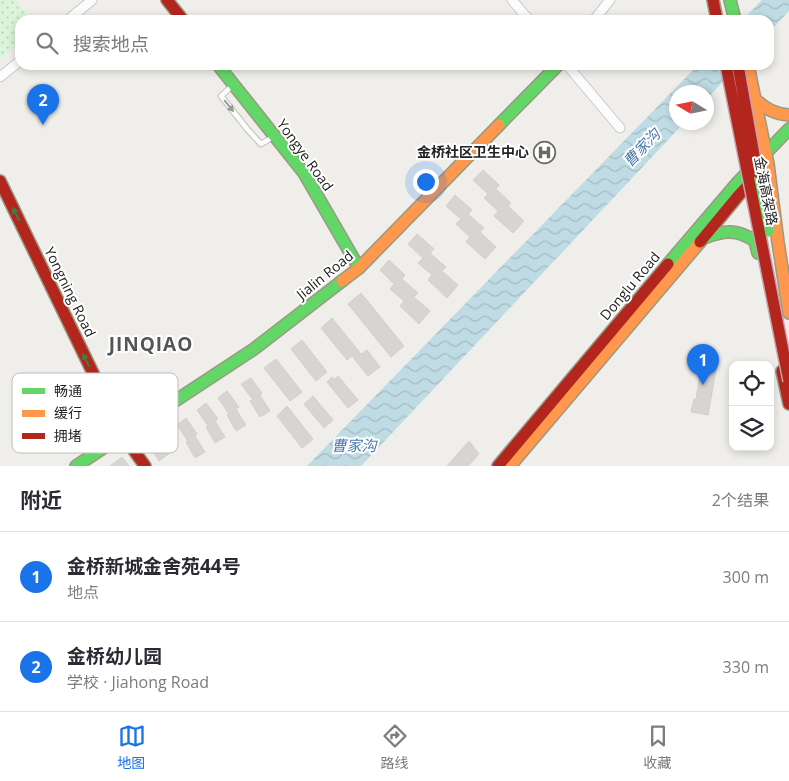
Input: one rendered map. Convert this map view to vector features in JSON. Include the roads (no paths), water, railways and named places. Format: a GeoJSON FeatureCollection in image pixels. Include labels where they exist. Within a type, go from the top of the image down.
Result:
{"type":"FeatureCollection","features":[{"type":"Feature","properties":{"kind":"main road"},"geometry":{"type":"LineString","coordinates":[[167,0],[179,15]]}},
{"type":"Feature","properties":{"kind":"main road"},"geometry":{"type":"LineString","coordinates":[[707,0],[710,15]]}},
{"type":"Feature","properties":{"kind":"main road"},"geometry":{"type":"LineString","coordinates":[[713,0],[716,15]]}},
{"type":"Feature","properties":{"kind":"main road"},"geometry":{"type":"LineString","coordinates":[[726,0],[729,15]]}},
{"type":"Feature","properties":{"kind":"main road"},"geometry":{"type":"LineString","coordinates":[[730,0],[734,15]]}},
{"type":"Feature","properties":{"kind":"main road"},"geometry":{"type":"LineString","coordinates":[[734,0],[738,15]]}},
{"type":"Feature","properties":{"kind":"main road","name":"Yongye Road"},"geometry":{"type":"LineString","coordinates":[[222,70],[310,184],[359,268]]}},
{"type":"Feature","properties":{"kind":"main road","name":"Jialin Road"},"geometry":{"type":"LineString","coordinates":[[178,399],[254,349],[359,268],[553,70]]}},
{"type":"Feature","properties":{"kind":"main road"},"geometry":{"type":"LineString","coordinates":[[721,70],[789,404]]}},
{"type":"Feature","properties":{"kind":"main road","name":"金海高架路"},"geometry":{"type":"LineString","coordinates":[[727,70],[789,381]]}},
{"type":"Feature","properties":{"kind":"main road","name":"金海高架路"},"geometry":{"type":"LineString","coordinates":[[739,70],[789,346]]}},
{"type":"Feature","properties":{"kind":"main road"},"geometry":{"type":"LineString","coordinates":[[743,70],[772,254]]}},
{"type":"Feature","properties":{"kind":"main road"},"geometry":{"type":"LineString","coordinates":[[749,70],[767,159],[789,313]]}},
{"type":"Feature","properties":{"kind":"main road"},"geometry":{"type":"LineString","coordinates":[[756,100],[770,111],[789,115]]}},
{"type":"Feature","properties":{"kind":"main road","name":"Donglu Road"},"geometry":{"type":"LineString","coordinates":[[510,466],[745,188],[789,129]]}},
{"type":"Feature","properties":{"kind":"main road","name":"Donglu Road"},"geometry":{"type":"LineString","coordinates":[[767,159],[789,138]]}},
{"type":"Feature","properties":{"kind":"main road","name":"Yongning Road"},"geometry":{"type":"LineString","coordinates":[[0,181],[93,373]]}},
{"type":"Feature","properties":{"kind":"main road","name":"Donglu Road"},"geometry":{"type":"LineString","coordinates":[[498,466],[745,188]]}},
{"type":"Feature","properties":{"kind":"main road"},"geometry":{"type":"LineString","coordinates":[[703,238],[720,232],[732,231],[745,235],[755,241],[759,257]]}},
{"type":"Feature","properties":{"kind":"main road","name":"Jialin Road"},"geometry":{"type":"LineString","coordinates":[[76,466],[96,453]]}},
{"type":"Feature","properties":{"kind":"main road","name":"Yongning Road"},"geometry":{"type":"LineString","coordinates":[[136,453],[146,466]]}},
{"type":"Feature","properties":{"kind":"street"},"geometry":{"type":"LineString","coordinates":[[74,15],[92,0]]}},
{"type":"Feature","properties":{"kind":"street"},"geometry":{"type":"LineString","coordinates":[[512,0],[525,15]]}},
{"type":"Feature","properties":{"kind":"street"},"geometry":{"type":"LineString","coordinates":[[598,15],[610,0]]}},
{"type":"Feature","properties":{"kind":"street"},"geometry":{"type":"LineString","coordinates":[[0,76],[15,65]]}},
{"type":"Feature","properties":{"kind":"street"},"geometry":{"type":"LineString","coordinates":[[570,70],[620,128]]}},
{"type":"Feature","properties":{"kind":"lane"},"geometry":{"type":"LineString","coordinates":[[233,84],[221,96],[261,144],[274,136]]}},
{"type":"Feature","properties":{"kind":"water"},"geometry":{"type":"Polygon","coordinates":[[[762,0],[789,0],[789,11],[774,27],[774,15],[747,15],[762,0]]]}},
{"type":"Feature","properties":{"kind":"water","name":"曹家沟"},"geometry":{"type":"Polygon","coordinates":[[[693,70],[733,70],[714,91],[714,85],[678,85],[693,70]]]}},
{"type":"Feature","properties":{"kind":"water","name":"曹家沟"},"geometry":{"type":"Polygon","coordinates":[[[669,95],[669,130],[677,130],[361,466],[307,466],[669,95]]]}},
{"type":"Feature","properties":{"kind":"place","name":"金桥幼儿园"},"geometry":{"type":"Point","coordinates":[43,125]}},
{"type":"Feature","properties":{"kind":"place","name":"金桥社区卫生中心"},"geometry":{"type":"Point","coordinates":[545,152]}},
{"type":"Feature","properties":{"kind":"place","name":"金桥新城金舍苑44号"},"geometry":{"type":"Point","coordinates":[703,385]}},
{"type":"Feature","properties":{"kind":"district","name":"JINQIAO"},"geometry":{"type":"Point","coordinates":[151,344]}}]}
